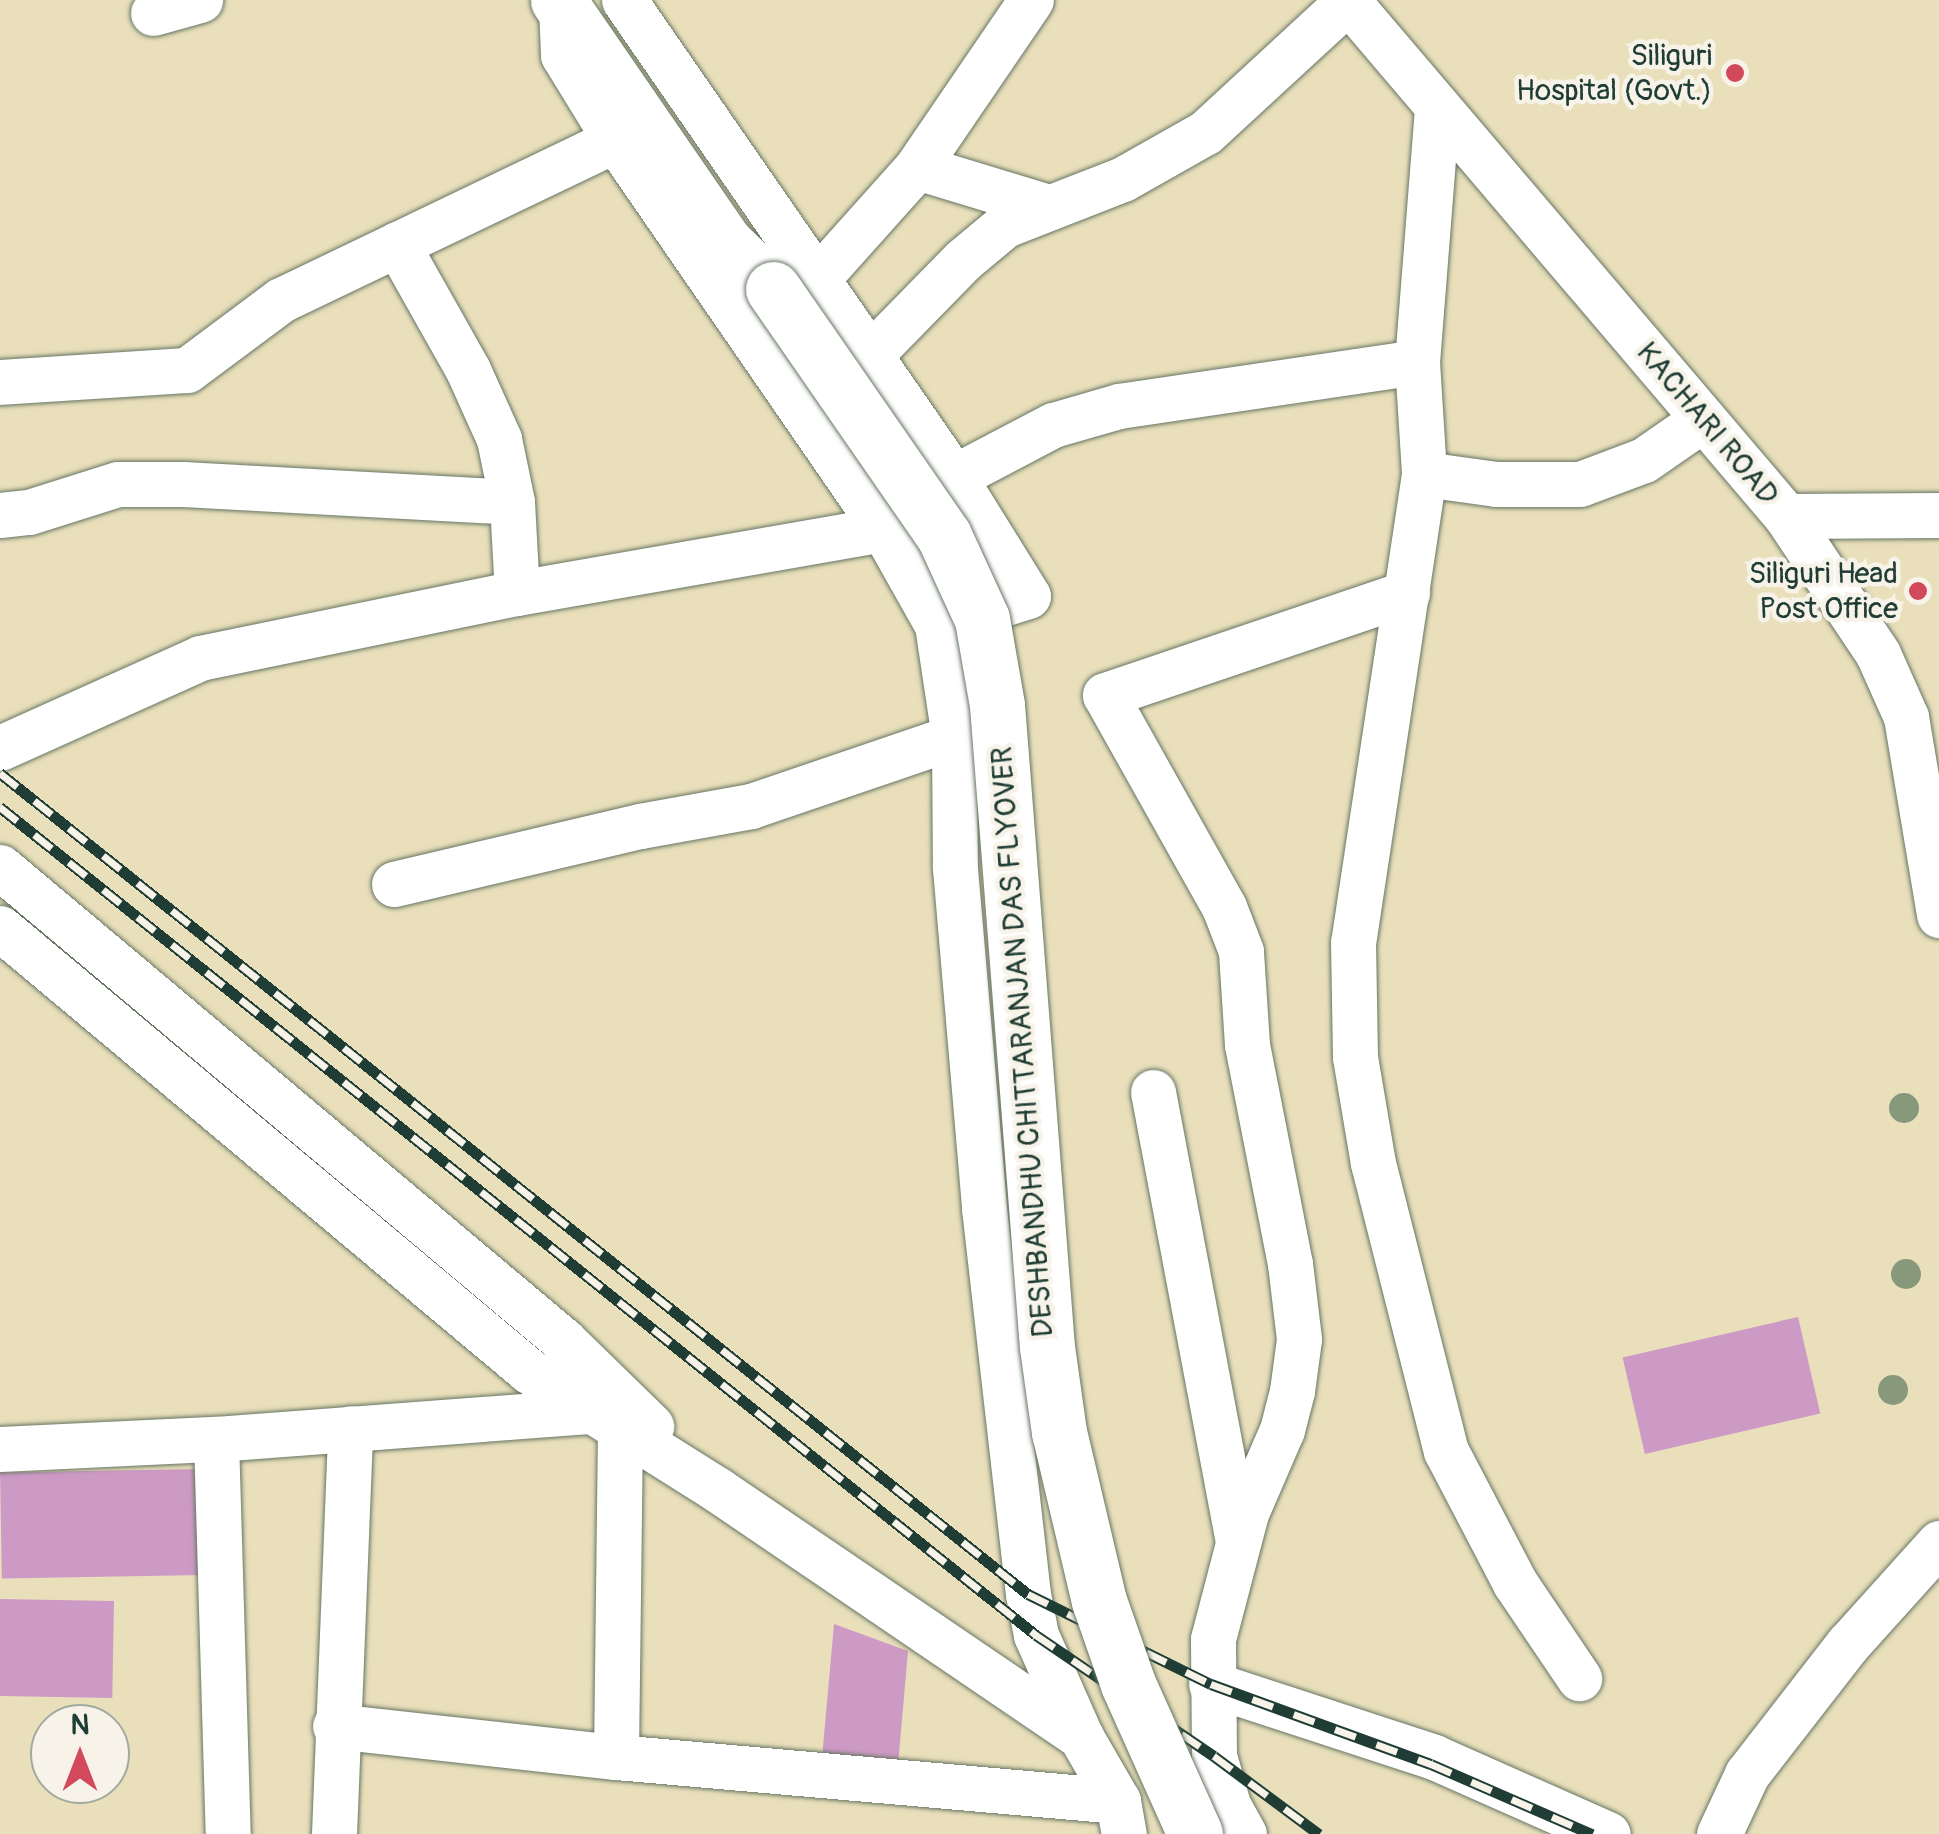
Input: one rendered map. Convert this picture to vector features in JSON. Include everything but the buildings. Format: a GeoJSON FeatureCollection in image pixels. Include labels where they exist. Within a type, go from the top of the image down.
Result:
{"type":"FeatureCollection","features":[{"type":"Feature","properties":{"kind":"main road","name":"DESHBANDHU CHITTARANJAN DAS FLYOVER"},"geometry":{"type":"LineString","coordinates":[[588,12],[748,236],[795,284],[944,536],[982,619],[997,706],[1046,1347],[1059,1432],[1077,1518],[1105,1618],[1154,1748],[1195,1834]]}},
{"type":"Feature","properties":{"kind":"street"},"geometry":{"type":"LineString","coordinates":[[153,13],[200,0]]}},
{"type":"Feature","properties":{"kind":"street"},"geometry":{"type":"LineString","coordinates":[[937,625],[1028,596],[954,477],[870,356],[795,284],[916,167],[1031,0]]}},
{"type":"Feature","properties":{"kind":"street"},"geometry":{"type":"LineString","coordinates":[[870,356],[963,260],[1005,226],[1045,206],[1123,178],[1206,132],[1348,1]]}},
{"type":"Feature","properties":{"kind":"street","name":"KACHARI ROAD"},"geometry":{"type":"LineString","coordinates":[[1348,1],[1786,516],[1878,654],[1906,717],[1939,915]]}},
{"type":"Feature","properties":{"kind":"street"},"geometry":{"type":"LineString","coordinates":[[588,12],[564,55],[615,140],[882,529],[937,625],[954,737],[956,868],[1011,1464],[1036,1635],[1122,1821]]}},
{"type":"Feature","properties":{"kind":"street"},"geometry":{"type":"LineString","coordinates":[[1437,108],[1417,362],[1424,474],[1353,942],[1355,1057],[1374,1163],[1446,1451],[1516,1584],[1579,1678]]}},
{"type":"Feature","properties":{"kind":"street"},"geometry":{"type":"LineString","coordinates":[[0,382],[187,370],[281,300],[615,140]]}},
{"type":"Feature","properties":{"kind":"street"},"geometry":{"type":"LineString","coordinates":[[916,167],[1045,206]]}},
{"type":"Feature","properties":{"kind":"street"},"geometry":{"type":"LineString","coordinates":[[397,244],[468,370],[499,439],[512,502],[517,594]]}},
{"type":"Feature","properties":{"kind":"street"},"geometry":{"type":"LineString","coordinates":[[954,477],[1053,426],[1119,406],[1417,362]]}},
{"type":"Feature","properties":{"kind":"street"},"geometry":{"type":"LineString","coordinates":[[1424,474],[1496,484],[1580,484],[1644,460],[1703,419]]}},
{"type":"Feature","properties":{"kind":"street"},"geometry":{"type":"LineString","coordinates":[[0,515],[29,512],[118,484],[512,502]]}},
{"type":"Feature","properties":{"kind":"street"},"geometry":{"type":"LineString","coordinates":[[1786,516],[1939,515]]}},
{"type":"Feature","properties":{"kind":"street"},"geometry":{"type":"LineString","coordinates":[[0,748],[200,658],[517,594],[882,529]]}},
{"type":"Feature","properties":{"kind":"street"},"geometry":{"type":"LineString","coordinates":[[1244,1834],[1228,1804],[1218,1768],[1211,1684],[1213,1640],[1238,1543],[1282,1430],[1292,1391],[1298,1339],[1290,1264],[1247,1046],[1241,951],[1224,907],[1105,695],[1407,594]]}},
{"type":"Feature","properties":{"kind":"street"},"geometry":{"type":"LineString","coordinates":[[394,884],[601,835],[751,806],[954,737]]}},
{"type":"Feature","properties":{"kind":"street"},"geometry":{"type":"LineString","coordinates":[[0,867],[564,1342],[718,1490]]}},
{"type":"Feature","properties":{"kind":"street"},"geometry":{"type":"LineString","coordinates":[[0,928],[529,1372],[718,1490],[1081,1738]]}},
{"type":"Feature","properties":{"kind":"street"},"geometry":{"type":"LineString","coordinates":[[1153,1092],[1238,1543]]}},
{"type":"Feature","properties":{"kind":"street"},"geometry":{"type":"LineString","coordinates":[[0,1449],[350,1428],[606,1420]]}},
{"type":"Feature","properties":{"kind":"street"},"geometry":{"type":"LineString","coordinates":[[606,1420],[616,1757]]}},
{"type":"Feature","properties":{"kind":"street"},"geometry":{"type":"LineString","coordinates":[[334,1834],[335,1726],[350,1428]]}},
{"type":"Feature","properties":{"kind":"street"},"geometry":{"type":"LineString","coordinates":[[216,1439],[228,1834]]}},
{"type":"Feature","properties":{"kind":"street"},"geometry":{"type":"LineString","coordinates":[[1720,1834],[1747,1774],[1848,1644],[1939,1543]]}},
{"type":"Feature","properties":{"kind":"street"},"geometry":{"type":"LineString","coordinates":[[1211,1684],[1434,1757],[1608,1834]]}},
{"type":"Feature","properties":{"kind":"street"},"geometry":{"type":"LineString","coordinates":[[335,1726],[1122,1821],[1218,1768]]}},
{"type":"Feature","properties":{"kind":"railway"},"geometry":{"type":"LineString","coordinates":[[0,773],[1028,1594],[1211,1684],[1431,1764],[1592,1834]]}},
{"type":"Feature","properties":{"kind":"railway"},"geometry":{"type":"LineString","coordinates":[[0,807],[1036,1635],[1214,1756],[1319,1834]]}},
{"type":"Feature","properties":{"kind":"place","name":"Siliguri Hospital (Govt.)"},"geometry":{"type":"Point","coordinates":[1735,73]}},
{"type":"Feature","properties":{"kind":"place","name":"Siliguri Head Post Office"},"geometry":{"type":"Point","coordinates":[1918,591]}}]}
